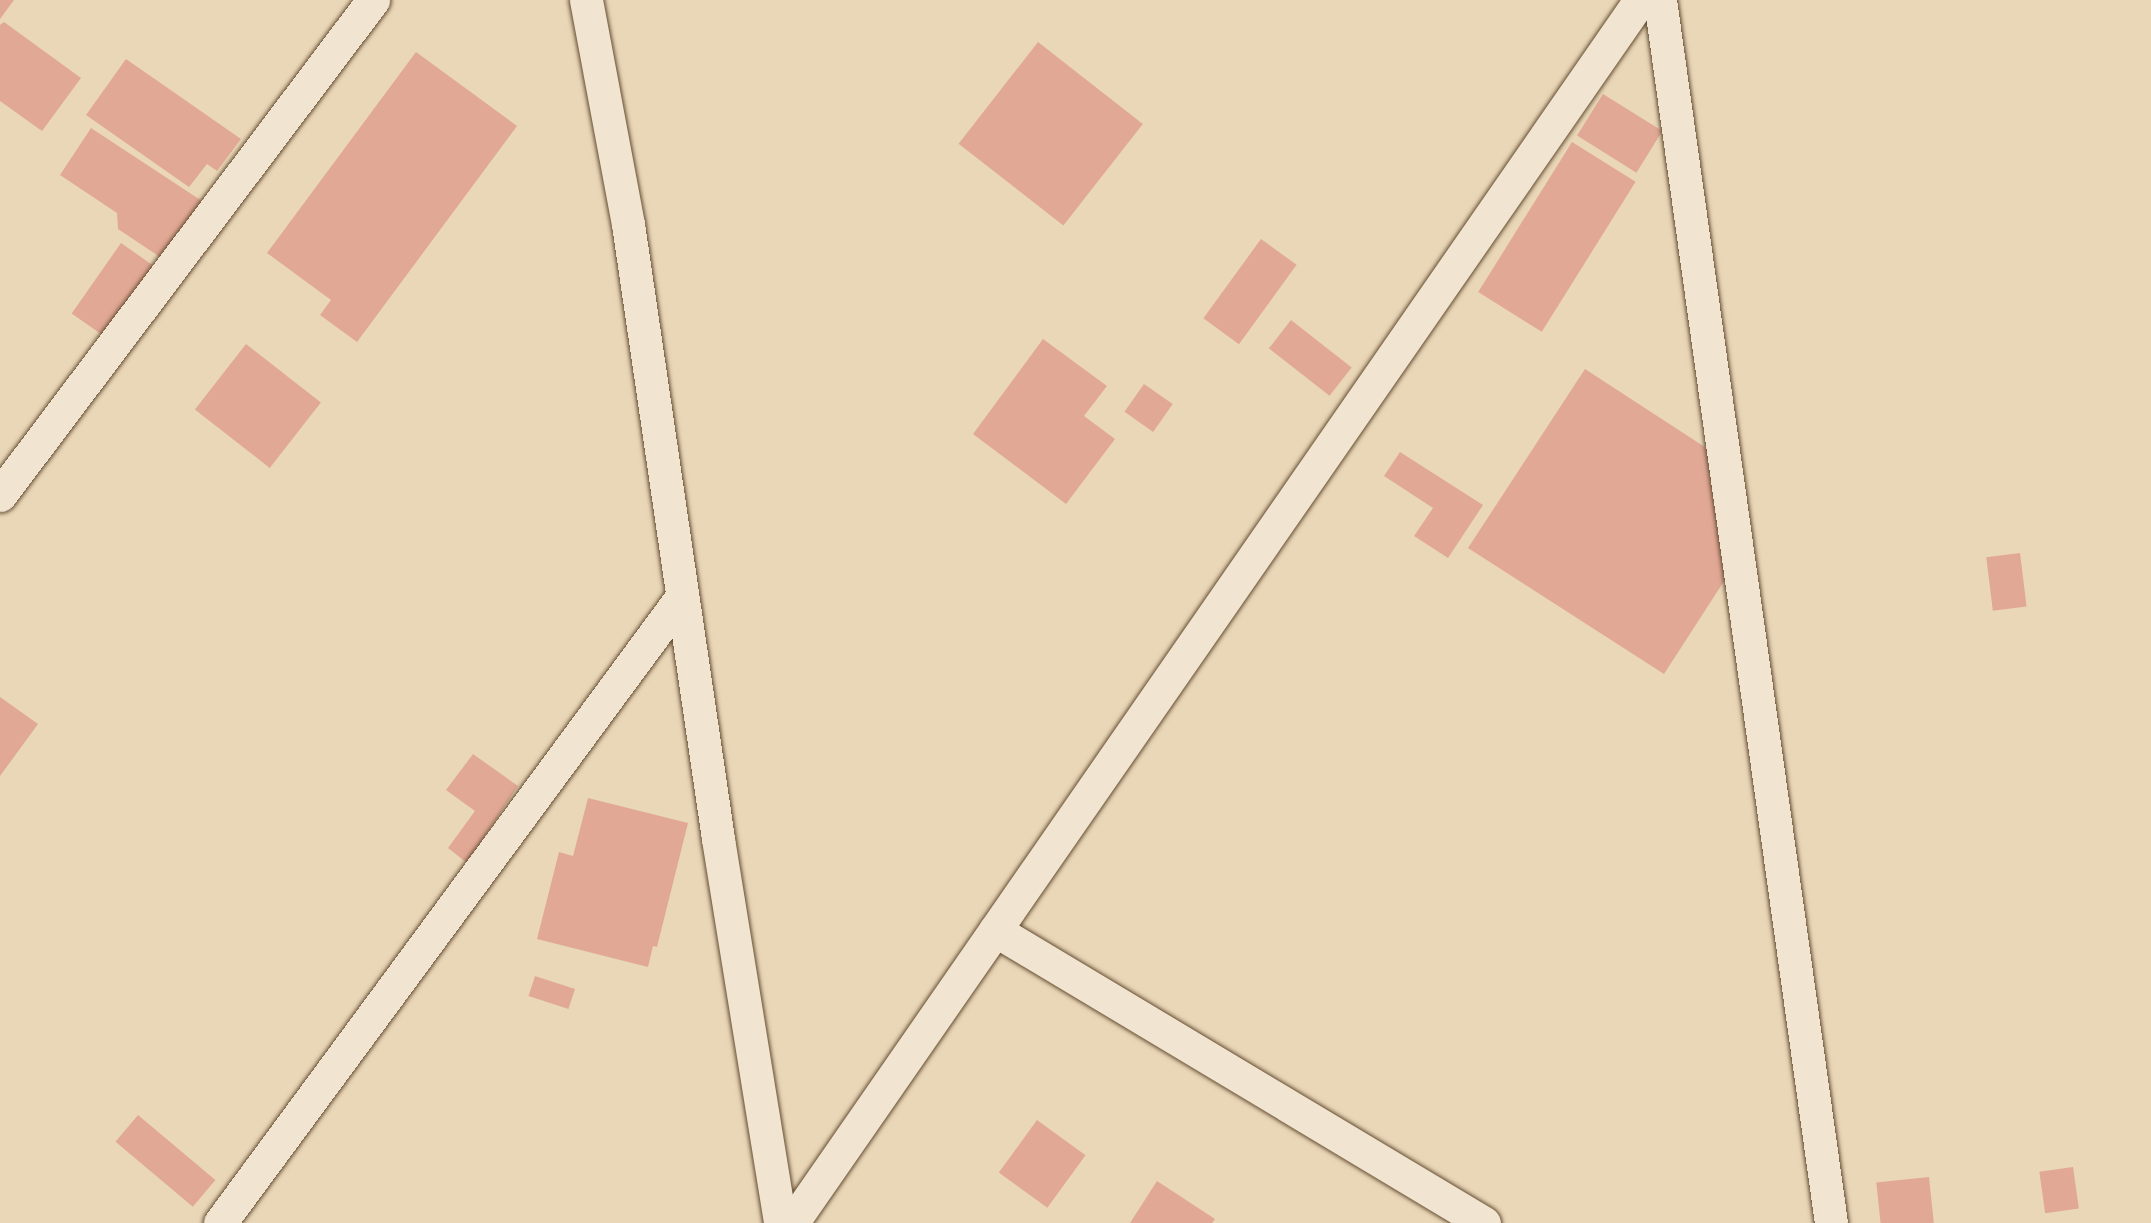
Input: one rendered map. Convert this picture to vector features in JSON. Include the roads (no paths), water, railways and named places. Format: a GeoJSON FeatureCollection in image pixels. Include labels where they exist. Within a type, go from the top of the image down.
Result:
{"type":"FeatureCollection","features":[{"type":"Feature","properties":{"kind":"street"},"geometry":{"type":"LineString","coordinates":[[0,495],[373,0]]}},
{"type":"Feature","properties":{"kind":"street"},"geometry":{"type":"LineString","coordinates":[[586,0],[628,224],[681,598],[780,1223]]}},
{"type":"Feature","properties":{"kind":"street"},"geometry":{"type":"LineString","coordinates":[[792,1223],[1640,0]]}},
{"type":"Feature","properties":{"kind":"street"},"geometry":{"type":"LineString","coordinates":[[1660,0],[1831,1223]]}},
{"type":"Feature","properties":{"kind":"street"},"geometry":{"type":"LineString","coordinates":[[220,1223],[681,598]]}},
{"type":"Feature","properties":{"kind":"street"},"geometry":{"type":"LineString","coordinates":[[995,930],[1484,1223]]}}]}
